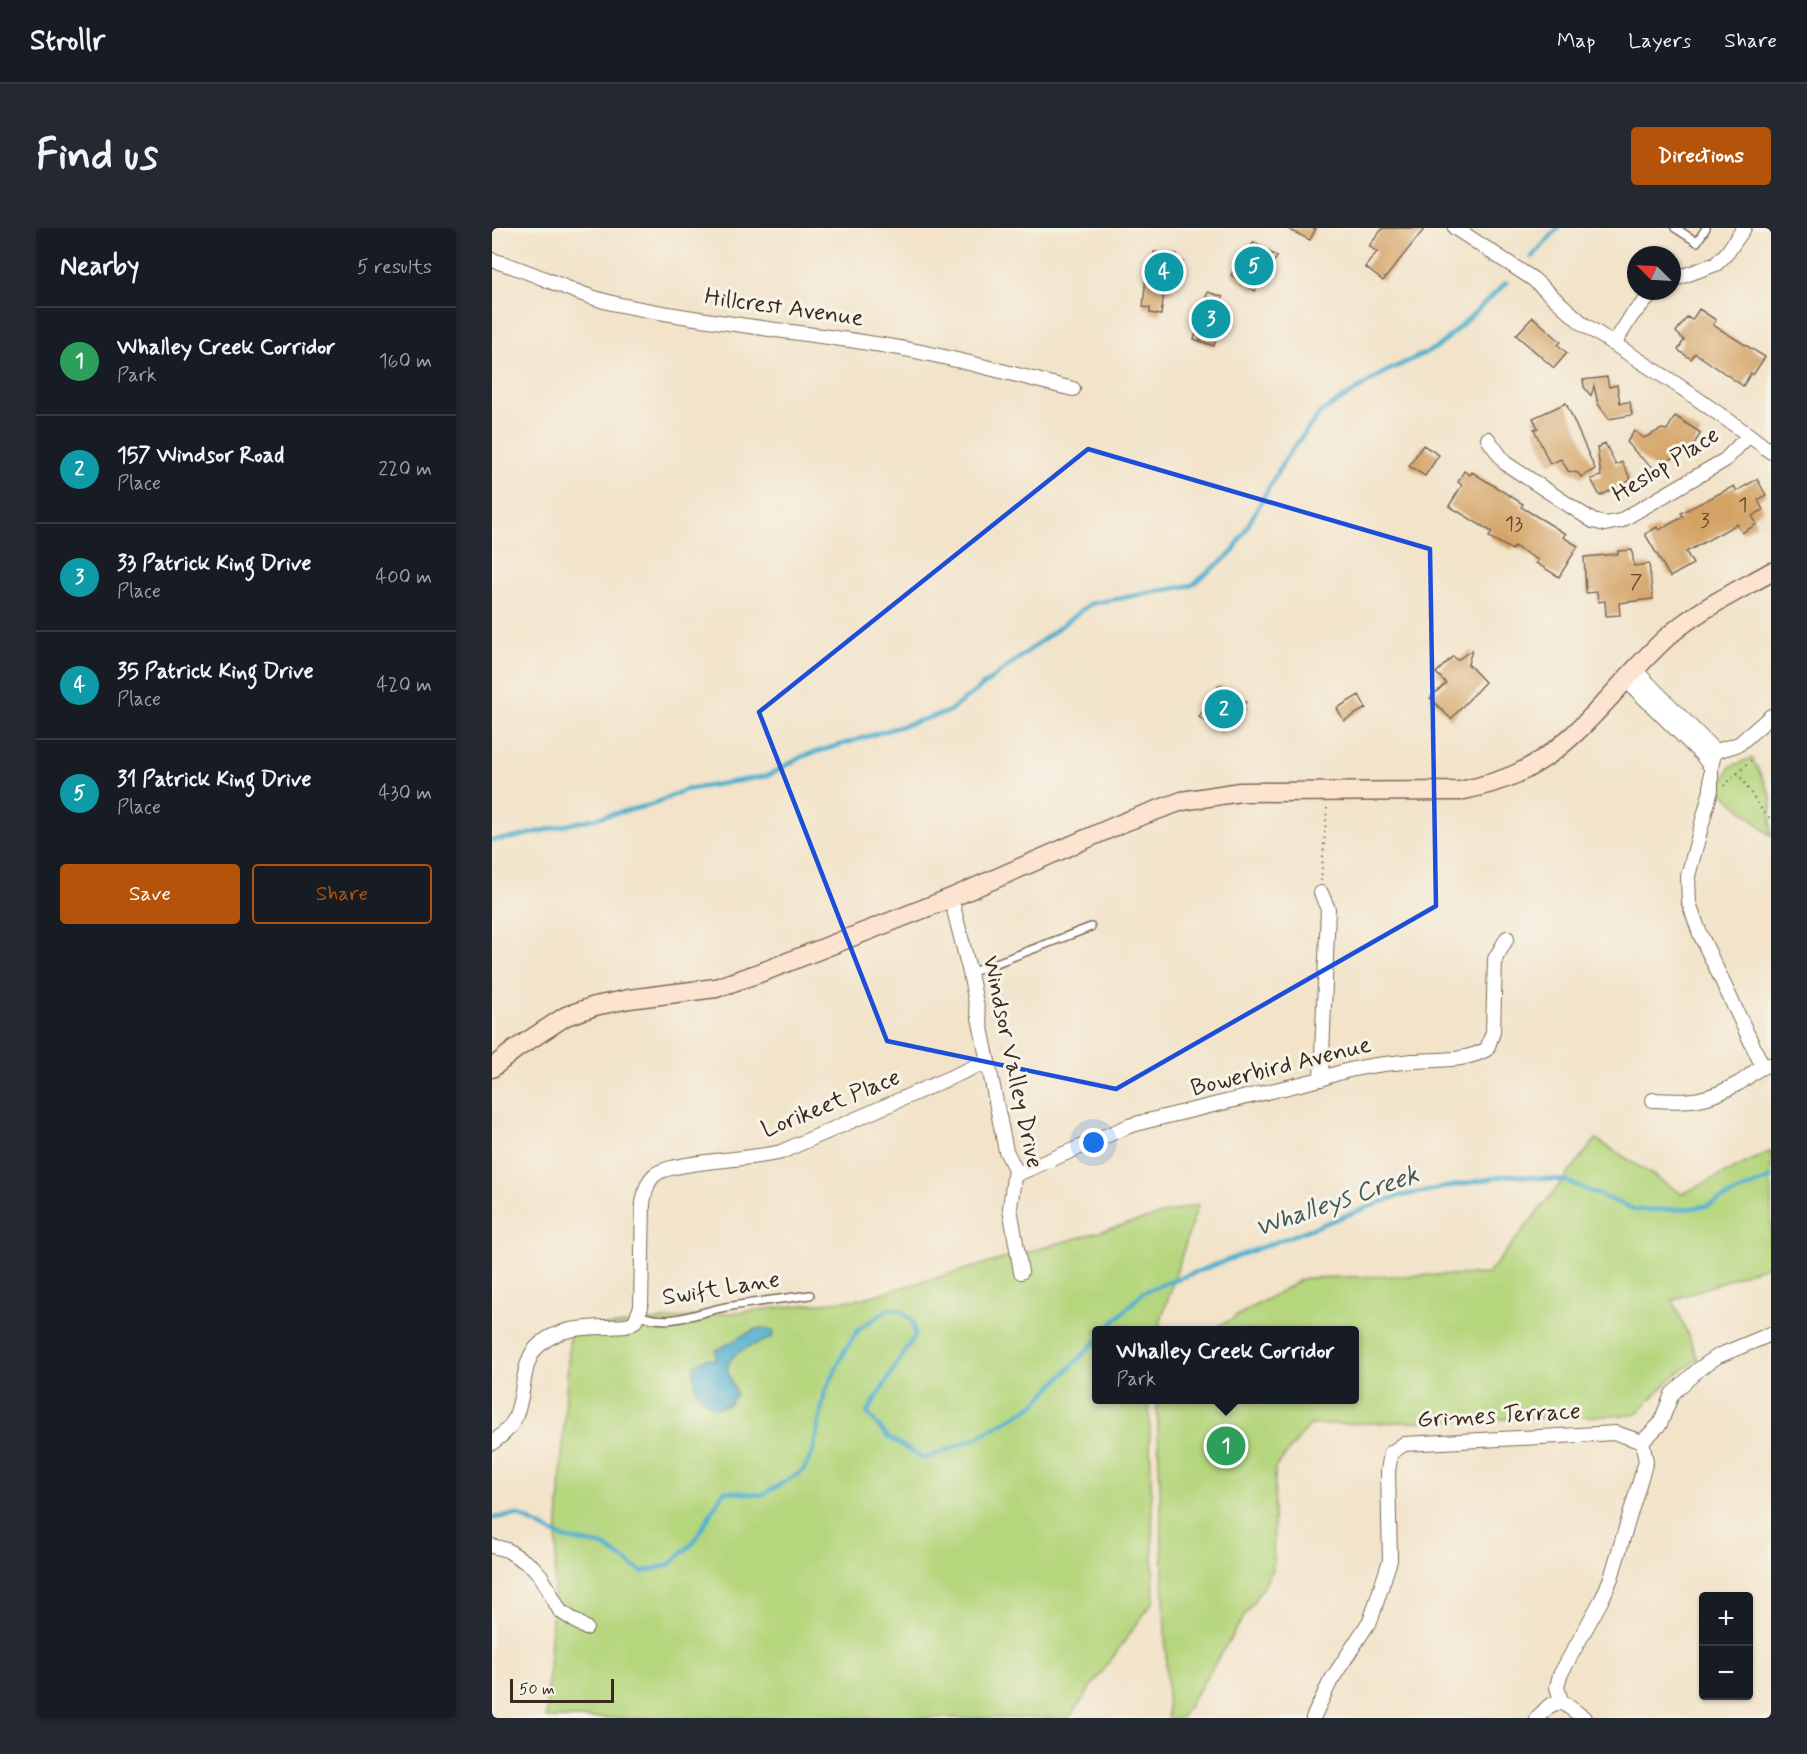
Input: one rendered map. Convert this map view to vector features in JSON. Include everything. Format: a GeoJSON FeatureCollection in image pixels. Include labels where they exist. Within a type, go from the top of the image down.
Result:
{"type":"FeatureCollection","features":[{"type":"Feature","properties":{"kind":"street"},"geometry":{"type":"LineString","coordinates":[[1455,228],[1533,279],[1583,324],[1771,452]]}},
{"type":"Feature","properties":{"kind":"street"},"geometry":{"type":"LineString","coordinates":[[1681,277],[1716,264],[1727,253],[1744,228]]}},
{"type":"Feature","properties":{"kind":"street","name":"Hillcrest Avenue"},"geometry":{"type":"LineString","coordinates":[[492,260],[516,267],[578,292],[619,304],[884,345],[1073,389]]}},
{"type":"Feature","properties":{"kind":"street"},"geometry":{"type":"LineString","coordinates":[[1614,344],[1632,315],[1646,300]]}},
{"type":"Feature","properties":{"kind":"street","name":"Heslop Place"},"geometry":{"type":"LineString","coordinates":[[1488,439],[1505,463],[1593,521],[1605,525],[1620,521],[1725,460],[1749,435]]}},
{"type":"Feature","properties":{"kind":"street"},"geometry":{"type":"LineString","coordinates":[[492,1068],[517,1047],[566,1016],[595,1006],[629,999],[716,987],[765,971],[951,898],[1127,821],[1182,801],[1240,792],[1427,793],[1460,791],[1489,784],[1534,764],[1559,747],[1580,730],[1664,640],[1693,616],[1771,572]]}},
{"type":"Feature","properties":{"kind":"street"},"geometry":{"type":"LineString","coordinates":[[1631,675],[1707,753],[1712,783],[1688,876],[1689,903],[1700,934],[1767,1065],[1740,1083],[1702,1100],[1685,1102],[1653,1100]]}},
{"type":"Feature","properties":{"kind":"street"},"geometry":{"type":"LineString","coordinates":[[1707,753],[1739,744],[1771,716]]}},
{"type":"Feature","properties":{"kind":"street"},"geometry":{"type":"LineString","coordinates":[[1320,893],[1328,909],[1321,1079]]}},
{"type":"Feature","properties":{"kind":"street","name":"Windsor Valley Drive"},"geometry":{"type":"LineString","coordinates":[[951,898],[970,973],[1006,1151],[1014,1169],[1010,1208],[1021,1272]]}},
{"type":"Feature","properties":{"kind":"street","name":"Bowerbird Avenue"},"geometry":{"type":"LineString","coordinates":[[1015,1175],[1129,1126],[1321,1079],[1343,1070],[1477,1055],[1487,1049],[1492,1032],[1494,959],[1507,938]]}},
{"type":"Feature","properties":{"kind":"street","name":"Lorikeet Place"},"geometry":{"type":"LineString","coordinates":[[638,1315],[641,1294],[643,1203],[645,1190],[654,1174],[673,1167],[781,1152],[988,1061]]}},
{"type":"Feature","properties":{"kind":"street"},"geometry":{"type":"LineString","coordinates":[[492,1443],[506,1432],[514,1419],[528,1360],[539,1345],[557,1334],[626,1326],[635,1321],[638,1315]]}},
{"type":"Feature","properties":{"kind":"street"},"geometry":{"type":"LineString","coordinates":[[1584,1718],[1561,1701],[1557,1687],[1560,1674],[1611,1578],[1646,1461],[1642,1442],[1660,1424],[1672,1394],[1699,1368],[1718,1356],[1771,1334]]}},
{"type":"Feature","properties":{"kind":"street","name":"Grimes Terrace"},"geometry":{"type":"LineString","coordinates":[[1313,1718],[1330,1682],[1371,1618],[1390,1560],[1388,1471],[1391,1453],[1404,1444],[1616,1433],[1642,1442]]}},
{"type":"Feature","properties":{"kind":"street"},"geometry":{"type":"LineString","coordinates":[[492,1546],[507,1550],[533,1567],[541,1576],[560,1611],[586,1628]]}},
{"type":"Feature","properties":{"kind":"street"},"geometry":{"type":"LineString","coordinates":[[1537,1718],[1549,1706],[1561,1701]]}},
{"type":"Feature","properties":{"kind":"lane"},"geometry":{"type":"LineString","coordinates":[[1675,228],[1697,242],[1706,228]]}},
{"type":"Feature","properties":{"kind":"lane"},"geometry":{"type":"LineString","coordinates":[[970,973],[1090,927]]}},
{"type":"Feature","properties":{"kind":"lane","name":"Swift Lane"},"geometry":{"type":"LineString","coordinates":[[638,1315],[654,1320],[677,1319],[724,1307],[810,1295]]}},
{"type":"Feature","properties":{"kind":"path"},"geometry":{"type":"LineString","coordinates":[[1709,800],[1752,759]]}},
{"type":"Feature","properties":{"kind":"path"},"geometry":{"type":"LineString","coordinates":[[1737,773],[1765,814],[1771,819]]}},
{"type":"Feature","properties":{"kind":"path"},"geometry":{"type":"LineString","coordinates":[[1320,893],[1327,806]]}},
{"type":"Feature","properties":{"kind":"highlighted area"},"geometry":{"type":"Polygon","coordinates":[[[1088,449],[1430,549],[1436,906],[1116,1089],[887,1041],[759,712],[1088,449]]]}},
{"type":"Feature","properties":{"kind":"green space"},"geometry":{"type":"Polygon","coordinates":[[[1752,758],[1771,795],[1771,836],[1719,789],[1731,766],[1752,758]]]}},
{"type":"Feature","properties":{"kind":"green space"},"geometry":{"type":"Polygon","coordinates":[[[1596,1139],[1682,1194],[1771,1151],[1771,1264],[1673,1300],[1698,1359],[1674,1376],[1635,1415],[1310,1425],[1275,1468],[1273,1570],[1181,1718],[1168,1718],[1157,1404],[1359,1404],[1359,1326],[1219,1326],[1304,1278],[1488,1274],[1596,1139]]]}},
{"type":"Feature","properties":{"kind":"green space"},"geometry":{"type":"Polygon","coordinates":[[[1198,1204],[1159,1326],[1092,1326],[1092,1404],[1149,1404],[1154,1600],[1069,1718],[546,1718],[570,1330],[861,1299],[1198,1204]]]}},
{"type":"Feature","properties":{"kind":"water"},"geometry":{"type":"Polygon","coordinates":[[[761,1328],[774,1332],[772,1338],[744,1349],[728,1364],[728,1371],[736,1394],[729,1405],[716,1408],[704,1400],[694,1381],[694,1366],[707,1358],[716,1360],[716,1350],[761,1328]]]}},
{"type":"Feature","properties":{"kind":"building"},"geometry":{"type":"Polygon","coordinates":[[[1286,228],[1316,228],[1310,240],[1286,228]]]}},
{"type":"Feature","properties":{"kind":"building"},"geometry":{"type":"Polygon","coordinates":[[[1383,228],[1425,228],[1383,281],[1365,267],[1377,252],[1369,246],[1383,228]]]}},
{"type":"Feature","properties":{"kind":"building"},"geometry":{"type":"Polygon","coordinates":[[[1254,242],[1277,257],[1255,291],[1231,275],[1254,242]]]}},
{"type":"Feature","properties":{"kind":"building"},"geometry":{"type":"Polygon","coordinates":[[[1154,252],[1177,254],[1176,261],[1183,262],[1181,279],[1172,279],[1171,292],[1164,292],[1161,315],[1150,313],[1150,308],[1143,307],[1147,266],[1153,266],[1154,252]]]}},
{"type":"Feature","properties":{"kind":"building"},"geometry":{"type":"Polygon","coordinates":[[[1208,292],[1223,297],[1220,307],[1229,311],[1224,324],[1221,323],[1214,346],[1194,339],[1199,326],[1193,325],[1197,313],[1200,314],[1208,292]]]}},
{"type":"Feature","properties":{"kind":"building"},"geometry":{"type":"Polygon","coordinates":[[[1699,309],[1716,320],[1713,325],[1765,357],[1743,386],[1695,353],[1691,359],[1678,350],[1684,340],[1676,332],[1687,317],[1692,320],[1699,309]]]}},
{"type":"Feature","properties":{"kind":"building"},"geometry":{"type":"Polygon","coordinates":[[[1533,317],[1561,342],[1558,345],[1567,353],[1554,368],[1516,335],[1533,317]]]}},
{"type":"Feature","properties":{"kind":"building"},"geometry":{"type":"Polygon","coordinates":[[[1607,377],[1609,387],[1617,385],[1620,403],[1630,402],[1632,415],[1609,419],[1598,404],[1594,386],[1591,396],[1584,387],[1583,380],[1607,377]]]}},
{"type":"Feature","properties":{"kind":"building"},"geometry":{"type":"Polygon","coordinates":[[[1566,403],[1595,469],[1581,477],[1578,473],[1568,471],[1561,459],[1550,464],[1534,429],[1538,428],[1533,418],[1566,403]]]}},
{"type":"Feature","properties":{"kind":"building"},"geometry":{"type":"Polygon","coordinates":[[[1675,416],[1701,433],[1692,447],[1669,460],[1659,472],[1638,455],[1627,442],[1634,431],[1644,438],[1662,429],[1667,430],[1675,416]]]}},
{"type":"Feature","properties":{"kind":"building"},"geometry":{"type":"Polygon","coordinates":[[[1605,443],[1616,465],[1622,462],[1631,480],[1600,496],[1591,479],[1601,476],[1597,448],[1605,443]]]}},
{"type":"Feature","properties":{"kind":"building"},"geometry":{"type":"Polygon","coordinates":[[[1423,445],[1439,455],[1425,476],[1409,466],[1423,445]]]}},
{"type":"Feature","properties":{"kind":"building"},"geometry":{"type":"Polygon","coordinates":[[[1464,471],[1470,475],[1472,472],[1523,504],[1521,507],[1566,534],[1563,537],[1578,546],[1559,577],[1536,563],[1538,560],[1514,546],[1512,550],[1489,537],[1492,532],[1449,506],[1462,485],[1458,482],[1464,471]]]}},
{"type":"Feature","properties":{"kind":"building"},"geometry":{"type":"Polygon","coordinates":[[[1757,479],[1766,495],[1758,500],[1763,510],[1752,516],[1757,524],[1742,533],[1737,524],[1686,552],[1693,564],[1670,577],[1645,534],[1657,527],[1659,530],[1683,517],[1681,513],[1734,486],[1737,491],[1757,479]]]}},
{"type":"Feature","properties":{"kind":"building"},"geometry":{"type":"Polygon","coordinates":[[[1632,550],[1634,566],[1649,564],[1653,599],[1619,603],[1620,615],[1606,616],[1605,601],[1598,602],[1597,592],[1586,593],[1584,557],[1618,554],[1618,551],[1632,550]]]}},
{"type":"Feature","properties":{"kind":"building"},"geometry":{"type":"Polygon","coordinates":[[[1472,650],[1468,664],[1485,682],[1451,719],[1430,698],[1446,683],[1436,673],[1453,656],[1457,660],[1472,650]]]}},
{"type":"Feature","properties":{"kind":"building"},"geometry":{"type":"Polygon","coordinates":[[[1219,685],[1246,702],[1242,708],[1245,709],[1231,731],[1227,728],[1223,733],[1199,717],[1219,685]]]}},
{"type":"Feature","properties":{"kind":"building"},"geometry":{"type":"Polygon","coordinates":[[[1359,695],[1366,708],[1344,721],[1337,708],[1359,695]]]}},
{"type":"Feature","properties":{"kind":"waterway"},"geometry":{"type":"LineString","coordinates":[[1532,257],[1558,228]]}},
{"type":"Feature","properties":{"kind":"waterway"},"geometry":{"type":"LineString","coordinates":[[492,840],[512,838],[651,805],[685,790],[767,776],[803,756],[948,712],[1090,604],[1192,585],[1233,552],[1285,459],[1320,413],[1385,372],[1438,347],[1506,283]]}},
{"type":"Feature","properties":{"kind":"waterway","name":"Whalleys Creek"},"geometry":{"type":"LineString","coordinates":[[1110,1326],[1143,1292],[1395,1197],[1510,1175],[1566,1181],[1636,1210],[1684,1209],[1706,1206],[1771,1178]]}},
{"type":"Feature","properties":{"kind":"waterway","name":"Whalleys Creek"},"geometry":{"type":"LineString","coordinates":[[492,1518],[518,1515],[563,1538],[604,1546],[642,1572],[669,1565],[694,1542],[724,1491],[762,1495],[803,1471],[813,1452],[825,1392],[845,1350],[859,1329],[889,1309],[900,1310],[913,1322],[915,1335],[867,1413],[888,1437],[924,1459],[977,1438],[1034,1405],[1092,1345]]}},
{"type":"Feature","properties":{"kind":"place","name":"31 Patrick King Drive"},"geometry":{"type":"Point","coordinates":[1254,266]}},
{"type":"Feature","properties":{"kind":"place","name":"35 Patrick King Drive"},"geometry":{"type":"Point","coordinates":[1164,272]}},
{"type":"Feature","properties":{"kind":"place","name":"33 Patrick King Drive"},"geometry":{"type":"Point","coordinates":[1211,319]}},
{"type":"Feature","properties":{"kind":"place","name":"157 Windsor Road"},"geometry":{"type":"Point","coordinates":[1224,709]}},
{"type":"Feature","properties":{"kind":"place","name":"Whalley Creek Corridor"},"geometry":{"type":"Point","coordinates":[1226,1446]}}]}
